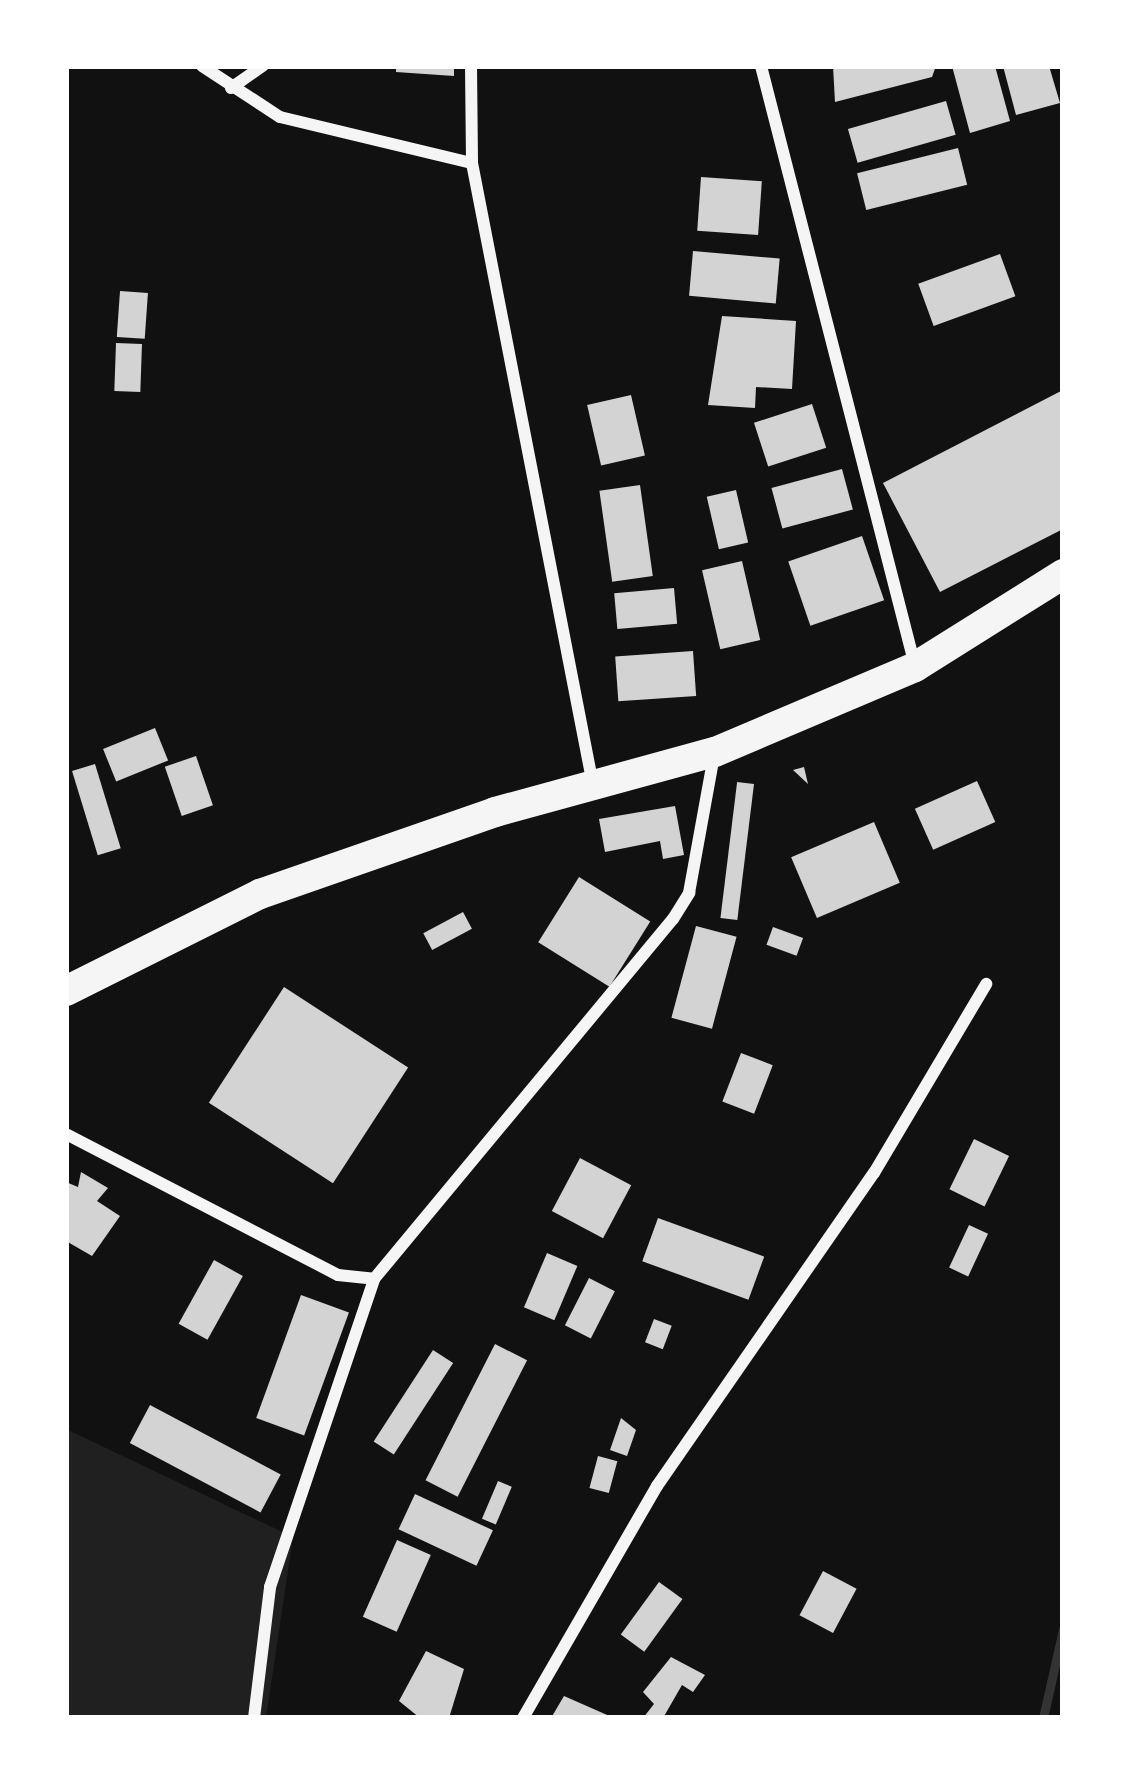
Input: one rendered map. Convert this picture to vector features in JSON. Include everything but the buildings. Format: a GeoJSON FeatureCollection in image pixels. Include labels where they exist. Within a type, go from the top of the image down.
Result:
{"type":"FeatureCollection","features":[{"type":"Feature","properties":{"kind":"main road"},"geometry":{"type":"LineString","coordinates":[[66,991],[260,894],[593,785],[715,752],[915,667],[1063,574]]}},
{"type":"Feature","properties":{"kind":"street"},"geometry":{"type":"LineString","coordinates":[[202,66],[231,88],[374,147],[472,164]]}},
{"type":"Feature","properties":{"kind":"street"},"geometry":{"type":"LineString","coordinates":[[231,88],[263,66]]}},
{"type":"Feature","properties":{"kind":"street"},"geometry":{"type":"LineString","coordinates":[[471,66],[472,164],[593,785]]}},
{"type":"Feature","properties":{"kind":"street"},"geometry":{"type":"LineString","coordinates":[[761,66],[915,667]]}},
{"type":"Feature","properties":{"kind":"street"},"geometry":{"type":"LineString","coordinates":[[254,1718],[270,1587],[374,1279],[673,919],[689,893],[715,752]]}},
{"type":"Feature","properties":{"kind":"street"},"geometry":{"type":"LineString","coordinates":[[523,1718],[657,1486],[874,1173],[986,984]]}},
{"type":"Feature","properties":{"kind":"street"},"geometry":{"type":"LineString","coordinates":[[66,1135],[338,1275],[374,1279]]}},
{"type":"Feature","properties":{"kind":"shaded area"},"geometry":{"type":"Polygon","coordinates":[[[66,1429],[293,1537],[266,1718],[66,1718],[66,1429]]]}},
{"type":"Feature","properties":{"kind":"waterway"},"geometry":{"type":"LineString","coordinates":[[1043,1718],[1063,1629]]}}]}
